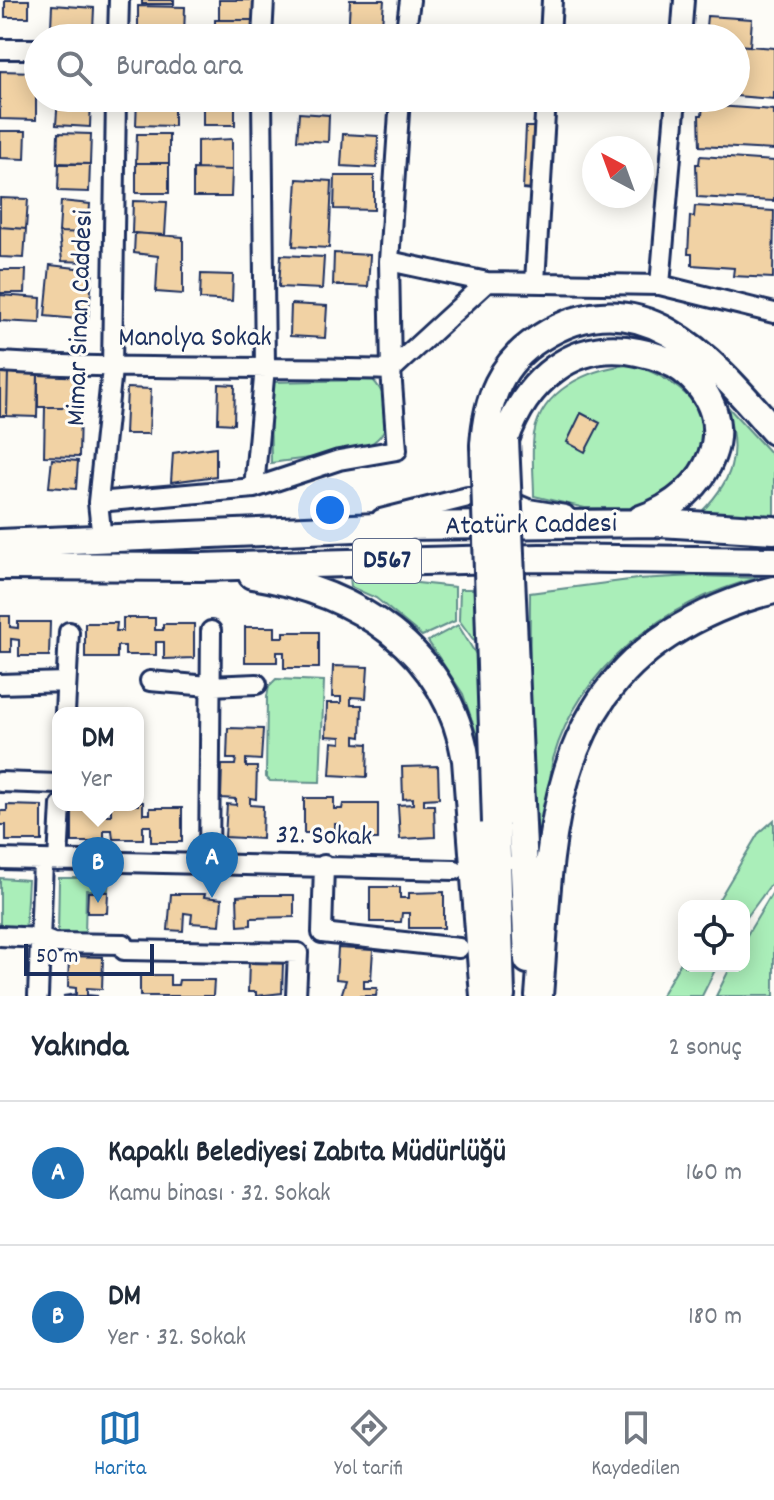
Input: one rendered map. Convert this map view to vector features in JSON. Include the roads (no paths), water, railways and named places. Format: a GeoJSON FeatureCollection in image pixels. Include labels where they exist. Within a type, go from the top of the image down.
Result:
{"type":"FeatureCollection","features":[{"type":"Feature","properties":{"kind":"highway"},"geometry":{"type":"LineString","coordinates":[[529,996],[509,824],[495,442],[486,413],[496,383],[513,358],[565,323],[597,315],[640,320],[684,340],[728,379],[774,431]]}},
{"type":"Feature","properties":{"kind":"highway"},"geometry":{"type":"LineString","coordinates":[[495,442],[537,383],[572,358],[616,348],[658,358],[682,369],[699,388],[712,417],[715,439],[711,460],[699,483],[682,499],[623,525]]}},
{"type":"Feature","properties":{"kind":"highway","name":"D567"},"geometry":{"type":"LineString","coordinates":[[623,525],[714,524],[774,530]]}},
{"type":"Feature","properties":{"kind":"highway","name":"Atatürk Caddesi"},"geometry":{"type":"LineString","coordinates":[[0,543],[350,527],[623,525]]}},
{"type":"Feature","properties":{"kind":"highway","name":"Atatürk Caddesi"},"geometry":{"type":"LineString","coordinates":[[0,566],[201,567],[540,558],[774,561]]}},
{"type":"Feature","properties":{"kind":"highway"},"geometry":{"type":"LineString","coordinates":[[201,567],[300,586],[352,605],[385,625],[432,675],[456,721],[466,760],[484,996]]}},
{"type":"Feature","properties":{"kind":"highway"},"geometry":{"type":"LineString","coordinates":[[539,996],[560,801],[570,758],[588,716],[615,680],[657,643],[724,605],[774,590]]}},
{"type":"Feature","properties":{"kind":"highway"},"geometry":{"type":"LineString","coordinates":[[501,996],[509,824]]}},
{"type":"Feature","properties":{"kind":"street"},"geometry":{"type":"LineString","coordinates":[[118,24],[119,0]]}},
{"type":"Feature","properties":{"kind":"street"},"geometry":{"type":"LineString","coordinates":[[263,24],[264,0]]}},
{"type":"Feature","properties":{"kind":"street"},"geometry":{"type":"LineString","coordinates":[[407,24],[410,0]]}},
{"type":"Feature","properties":{"kind":"street"},"geometry":{"type":"LineString","coordinates":[[551,24],[552,0]]}},
{"type":"Feature","properties":{"kind":"street"},"geometry":{"type":"LineString","coordinates":[[682,24],[684,0]]}},
{"type":"Feature","properties":{"kind":"street"},"geometry":{"type":"LineString","coordinates":[[0,49],[24,49]]}},
{"type":"Feature","properties":{"kind":"street","name":"Mimar Sinan Caddesi"},"geometry":{"type":"LineString","coordinates":[[102,540],[98,502],[112,369],[116,112]]}},
{"type":"Feature","properties":{"kind":"street"},"geometry":{"type":"LineString","coordinates":[[254,488],[265,367],[262,112]]}},
{"type":"Feature","properties":{"kind":"street"},"geometry":{"type":"LineString","coordinates":[[98,502],[254,488],[339,460],[397,450],[391,370],[389,261],[399,112]]}},
{"type":"Feature","properties":{"kind":"street"},"geometry":{"type":"LineString","coordinates":[[535,282],[545,112]]}},
{"type":"Feature","properties":{"kind":"street"},"geometry":{"type":"LineString","coordinates":[[660,285],[675,112]]}},
{"type":"Feature","properties":{"kind":"street"},"geometry":{"type":"LineString","coordinates":[[389,261],[487,282],[660,285],[774,313]]}},
{"type":"Feature","properties":{"kind":"street"},"geometry":{"type":"LineString","coordinates":[[391,370],[487,282]]}},
{"type":"Feature","properties":{"kind":"street","name":"Manolya Sokak"},"geometry":{"type":"LineString","coordinates":[[0,362],[112,369],[265,367],[391,370]]}},
{"type":"Feature","properties":{"kind":"street"},"geometry":{"type":"LineString","coordinates":[[209,864],[211,631]]}},
{"type":"Feature","properties":{"kind":"street"},"geometry":{"type":"LineString","coordinates":[[65,707],[69,632]]}},
{"type":"Feature","properties":{"kind":"street"},"geometry":{"type":"LineString","coordinates":[[150,681],[209,686],[257,684]]}},
{"type":"Feature","properties":{"kind":"street"},"geometry":{"type":"LineString","coordinates":[[0,684],[66,682]]}},
{"type":"Feature","properties":{"kind":"street"},"geometry":{"type":"LineString","coordinates":[[0,782],[52,784]]}},
{"type":"Feature","properties":{"kind":"street"},"geometry":{"type":"LineString","coordinates":[[38,996],[40,938],[60,811]]}},
{"type":"Feature","properties":{"kind":"street","name":"32. Sokak"},"geometry":{"type":"LineString","coordinates":[[0,859],[455,870]]}},
{"type":"Feature","properties":{"kind":"street"},"geometry":{"type":"LineString","coordinates":[[324,865],[322,933],[459,948]]}},
{"type":"Feature","properties":{"kind":"street"},"geometry":{"type":"LineString","coordinates":[[0,936],[40,938],[53,943],[124,944],[124,950],[298,953],[296,996]]}},
{"type":"Feature","properties":{"kind":"place","name":"Kapaklı Belediyesi Zabıta Müdürlüğü"},"geometry":{"type":"Point","coordinates":[212,898]}},
{"type":"Feature","properties":{"kind":"place","name":"DM"},"geometry":{"type":"Point","coordinates":[98,903]}}]}
